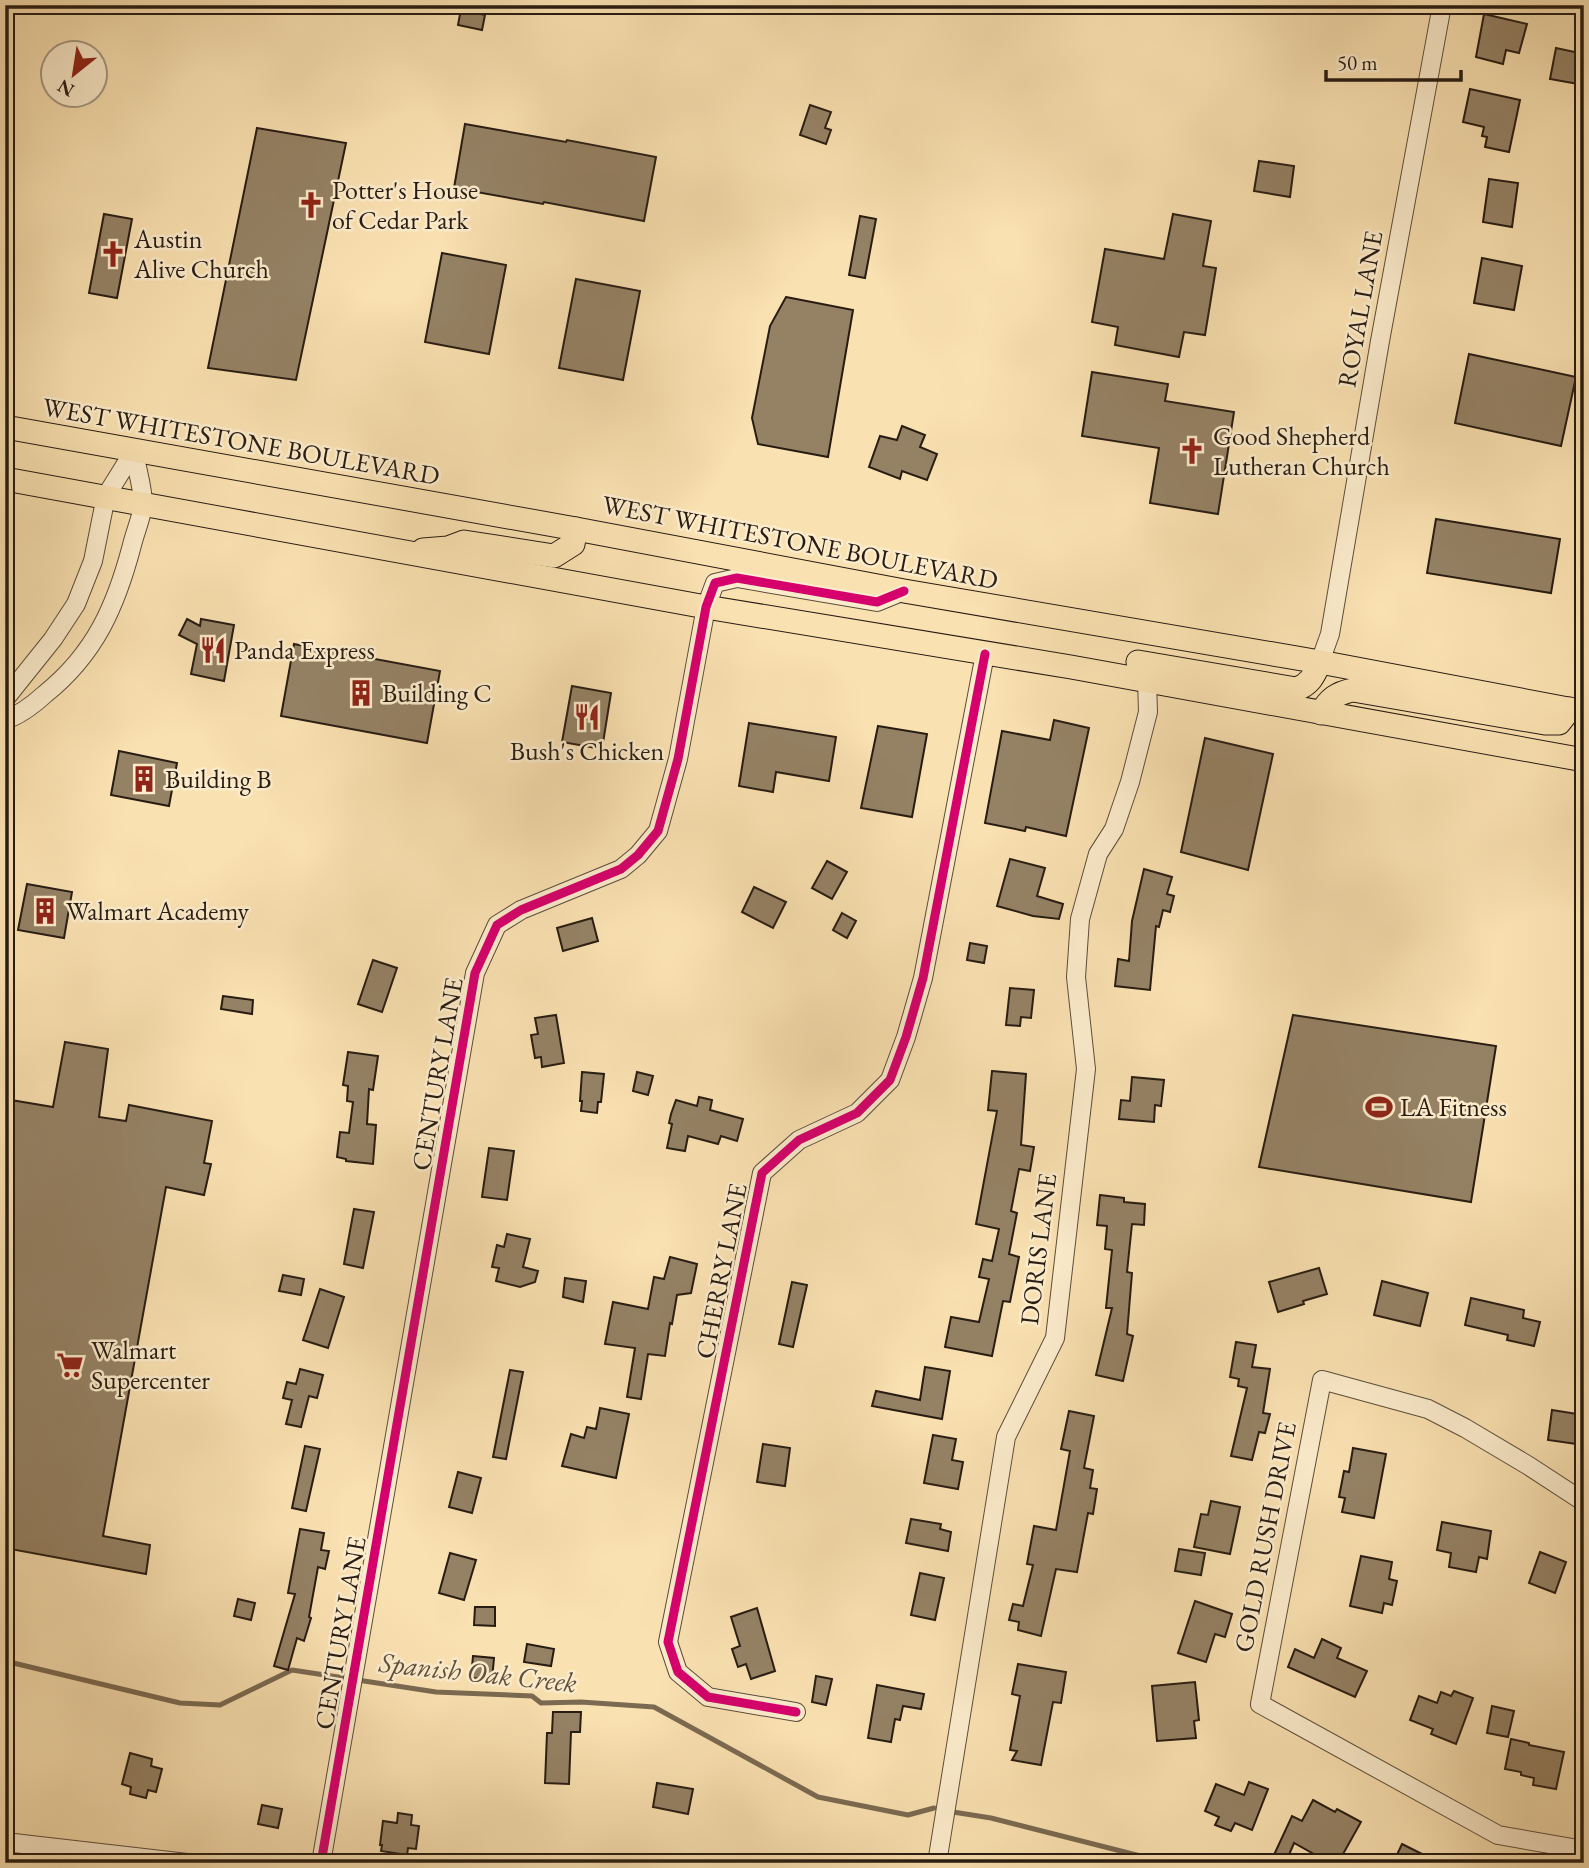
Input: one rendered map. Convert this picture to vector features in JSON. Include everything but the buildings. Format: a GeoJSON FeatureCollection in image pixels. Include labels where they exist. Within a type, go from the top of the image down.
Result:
{"type":"FeatureCollection","features":[{"type":"Feature","properties":{"kind":"main road","name":"WEST WHITESTONE BOULEVARD"},"geometry":{"type":"LineString","coordinates":[[5,427],[576,529],[904,591],[1321,662],[1577,710]]}},
{"type":"Feature","properties":{"kind":"main road"},"geometry":{"type":"LineString","coordinates":[[5,479],[706,607],[1147,680],[1584,760]]}},
{"type":"Feature","properties":{"kind":"main road"},"geometry":{"type":"LineString","coordinates":[[399,552],[448,548],[464,542],[554,556],[573,544],[576,529]]}},
{"type":"Feature","properties":{"kind":"main road"},"geometry":{"type":"LineString","coordinates":[[1071,667],[1087,657],[1099,655],[1296,689],[1304,687],[1312,680],[1321,662]]}},
{"type":"Feature","properties":{"kind":"main road"},"geometry":{"type":"LineString","coordinates":[[1321,713],[1327,702],[1336,695],[1353,690],[1545,723],[1559,723],[1577,710]]}},
{"type":"Feature","properties":{"kind":"street","name":"ROYAL LANE"},"geometry":{"type":"LineString","coordinates":[[1321,662],[1330,634],[1380,341],[1442,5]]}},
{"type":"Feature","properties":{"kind":"street"},"geometry":{"type":"LineString","coordinates":[[5,699],[53,639],[76,604],[93,561],[106,496],[134,451]]}},
{"type":"Feature","properties":{"kind":"street"},"geometry":{"type":"LineString","coordinates":[[5,720],[15,717],[40,699],[73,670],[101,629],[120,589],[143,503],[134,451]]}},
{"type":"Feature","properties":{"kind":"street","name":"CENTURY LANE"},"geometry":{"type":"LineString","coordinates":[[321,1863],[475,973],[497,925],[521,910],[621,869],[638,855],[658,831],[678,759],[706,607],[715,583],[737,578],[877,602],[904,591]]}},
{"type":"Feature","properties":{"kind":"street","name":"CHERRY LANE"},"geometry":{"type":"LineString","coordinates":[[796,1712],[708,1697],[678,1672],[668,1642],[762,1173],[799,1140],[858,1113],[890,1080],[923,978],[985,654]]}},
{"type":"Feature","properties":{"kind":"street","name":"DORIS LANE"},"geometry":{"type":"LineString","coordinates":[[937,1863],[1006,1437],[1055,1338],[1086,1069],[1076,977],[1080,919],[1098,854],[1114,829],[1130,782],[1148,712],[1147,680]]}},
{"type":"Feature","properties":{"kind":"street","name":"GOLD RUSH DRIVE"},"geometry":{"type":"LineString","coordinates":[[1584,1502],[1487,1440],[1428,1409],[1322,1380],[1260,1704],[1499,1835],[1584,1850]]}},
{"type":"Feature","properties":{"kind":"street"},"geometry":{"type":"LineString","coordinates":[[5,1842],[187,1863]]}},
{"type":"Feature","properties":{"kind":"waterway","name":"Spanish Oak Creek"},"geometry":{"type":"LineString","coordinates":[[5,1661],[180,1703],[220,1705],[292,1670],[436,1692],[532,1696],[541,1703],[581,1702],[654,1707],[818,1797],[908,1815],[934,1808]]}},
{"type":"Feature","properties":{"kind":"waterway","name":"Spanish Oak Creek"},"geometry":{"type":"LineString","coordinates":[[953,1812],[991,1818],[1168,1863]]}},
{"type":"Feature","properties":{"kind":"cycle path"},"geometry":{"type":"LineString","coordinates":[[321,1863],[475,973],[497,925],[521,910],[621,869],[638,855],[658,831],[678,759],[706,607],[715,583],[737,578],[877,602],[904,591]]}},
{"type":"Feature","properties":{"kind":"cycle path"},"geometry":{"type":"LineString","coordinates":[[796,1712],[708,1697],[678,1672],[668,1642],[762,1173],[799,1140],[857,1113],[890,1080],[923,978],[985,654]]}},
{"type":"Feature","properties":{"kind":"place","name":"Potter's House of Cedar Park"},"geometry":{"type":"Point","coordinates":[311,205]}},
{"type":"Feature","properties":{"kind":"place","name":"Austin Alive Church"},"geometry":{"type":"Point","coordinates":[113,254]}},
{"type":"Feature","properties":{"kind":"place","name":"Good Shepherd Lutheran Church"},"geometry":{"type":"Point","coordinates":[1192,451]}},
{"type":"Feature","properties":{"kind":"place","name":"Panda Express"},"geometry":{"type":"Point","coordinates":[213,650]}},
{"type":"Feature","properties":{"kind":"place","name":"Building C"},"geometry":{"type":"Point","coordinates":[361,693]}},
{"type":"Feature","properties":{"kind":"place","name":"Bush's Chicken"},"geometry":{"type":"Point","coordinates":[587,717]}},
{"type":"Feature","properties":{"kind":"place","name":"Building B"},"geometry":{"type":"Point","coordinates":[144,779]}},
{"type":"Feature","properties":{"kind":"place","name":"Walmart Academy"},"geometry":{"type":"Point","coordinates":[45,911]}},
{"type":"Feature","properties":{"kind":"place","name":"LA Fitness"},"geometry":{"type":"Point","coordinates":[1379,1107]}},
{"type":"Feature","properties":{"kind":"place","name":"Walmart Supercenter"},"geometry":{"type":"Point","coordinates":[70,1365]}}]}
